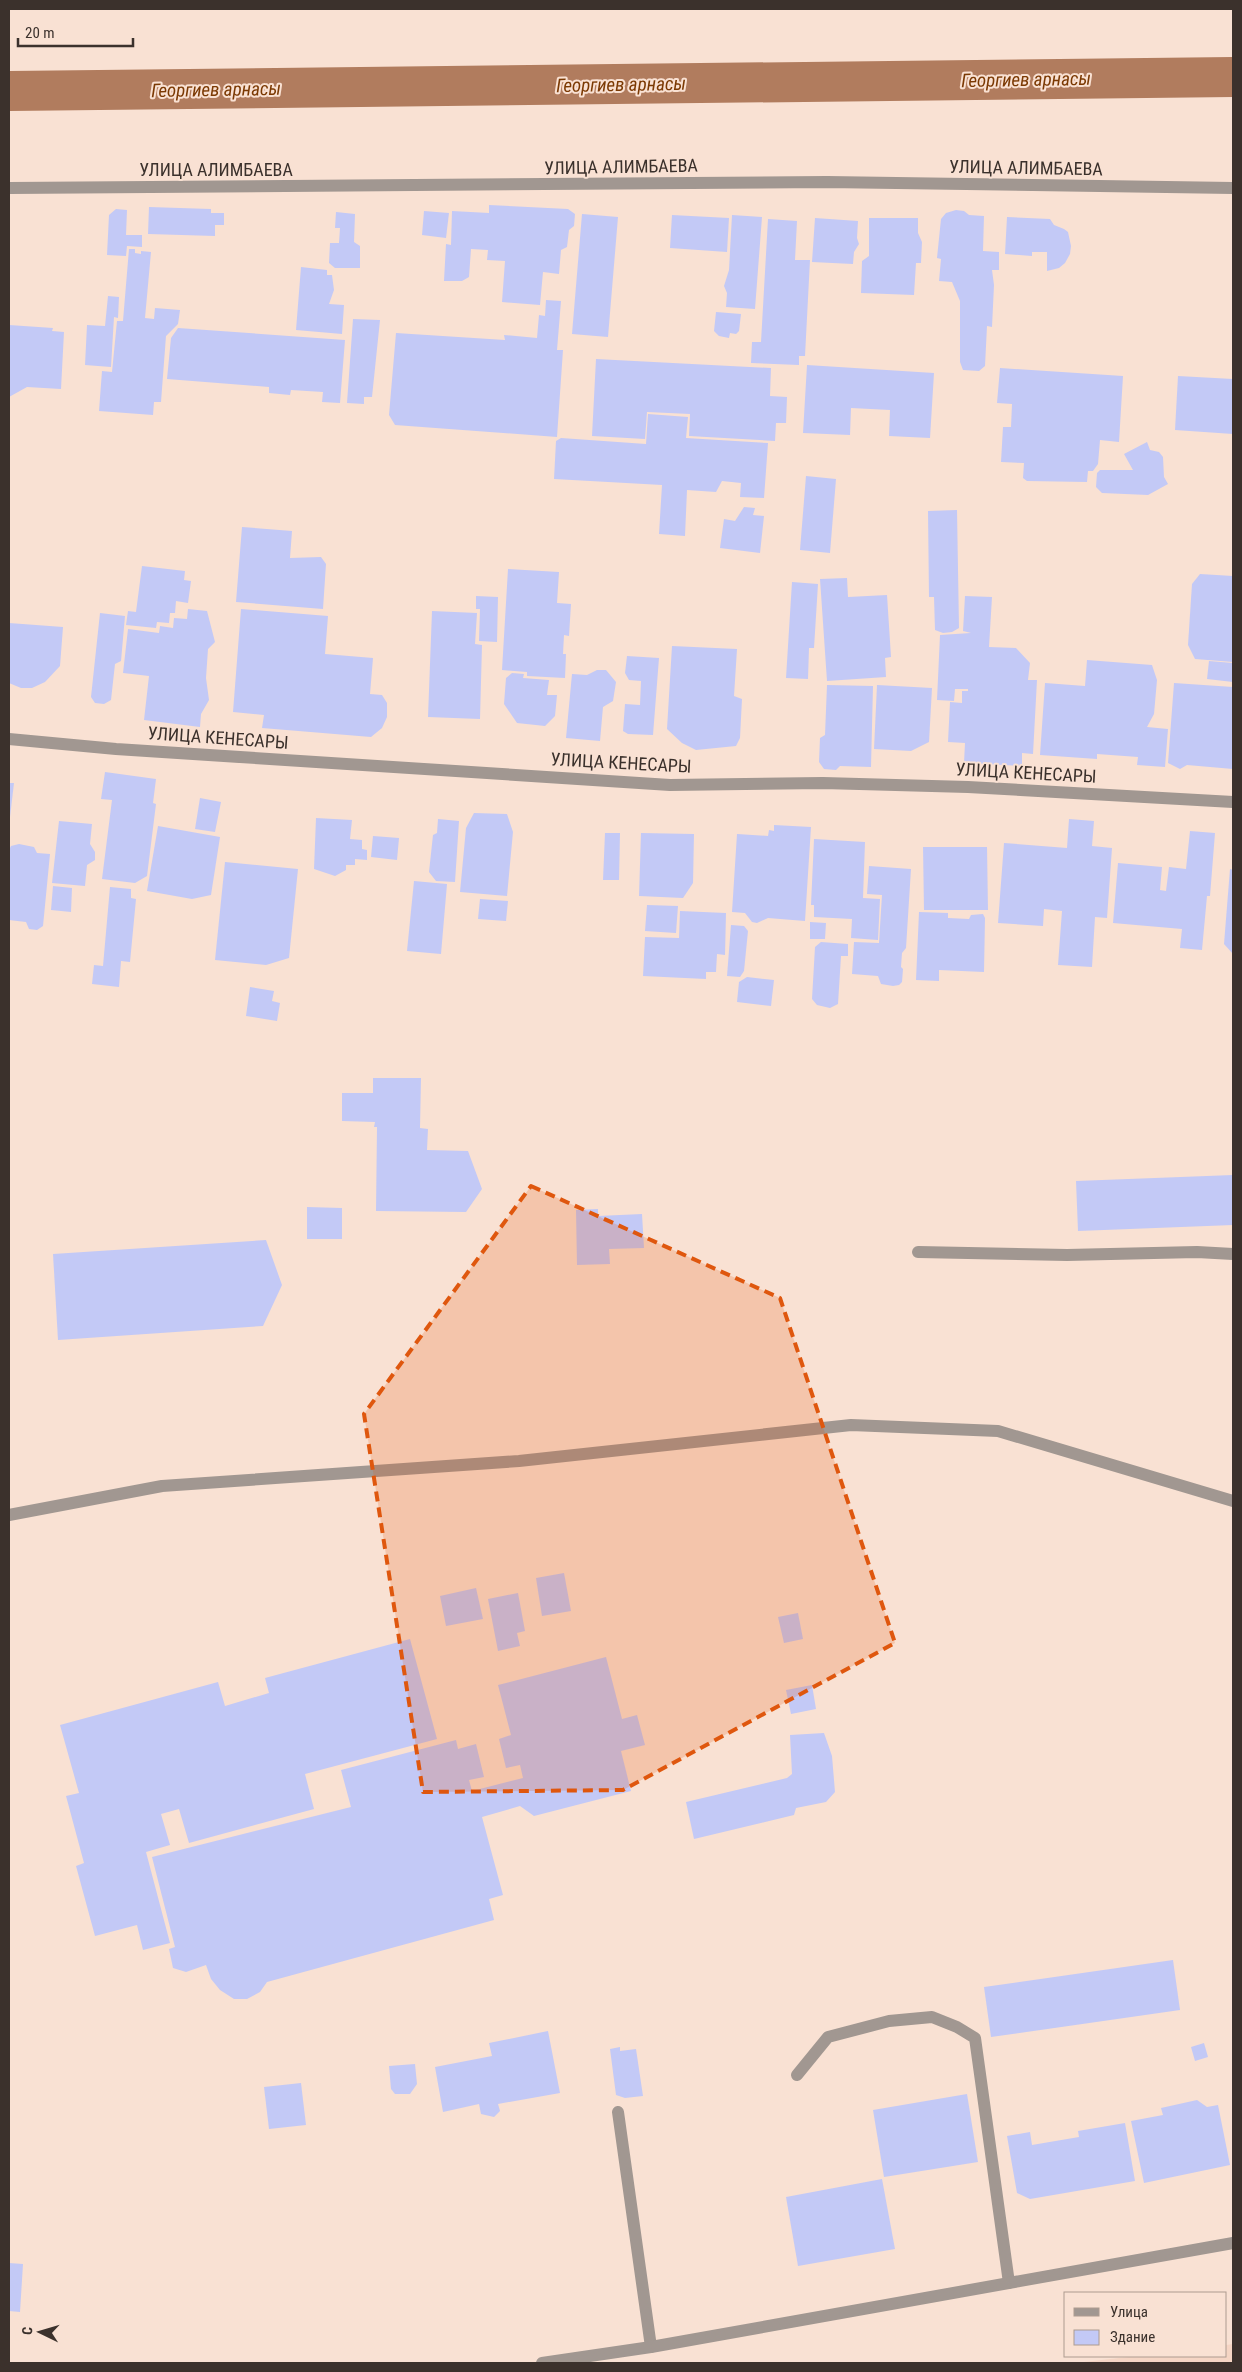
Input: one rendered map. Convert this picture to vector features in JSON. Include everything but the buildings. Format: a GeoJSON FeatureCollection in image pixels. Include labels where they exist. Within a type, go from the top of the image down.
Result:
{"type":"FeatureCollection","features":[{"type":"Feature","properties":{"kind":"street","name":"УЛИЦА АЛИМБАЕВА"},"geometry":{"type":"LineString","coordinates":[[9,188],[828,182],[1233,188]]}},
{"type":"Feature","properties":{"kind":"street","name":"УЛИЦА КЕНЕСАРЫ"},"geometry":{"type":"LineString","coordinates":[[9,739],[116,749],[670,785],[823,783],[968,787],[1233,802]]}},
{"type":"Feature","properties":{"kind":"street"},"geometry":{"type":"LineString","coordinates":[[918,1252],[1067,1255],[1197,1252],[1233,1254]]}},
{"type":"Feature","properties":{"kind":"street"},"geometry":{"type":"LineString","coordinates":[[9,1514],[162,1486],[519,1461],[851,1425],[998,1430],[1233,1501]]}},
{"type":"Feature","properties":{"kind":"street"},"geometry":{"type":"LineString","coordinates":[[797,2075],[828,2037],[889,2021],[932,2017],[976,2038],[1009,2283]]}},
{"type":"Feature","properties":{"kind":"street"},"geometry":{"type":"LineString","coordinates":[[618,2112],[651,2346]]}},
{"type":"Feature","properties":{"kind":"street"},"geometry":{"type":"LineString","coordinates":[[542,2363],[651,2346],[1233,2243]]}},
{"type":"Feature","properties":{"kind":"highlighted area"},"geometry":{"type":"Polygon","coordinates":[[[531,1186],[780,1298],[895,1643],[623,1790],[423,1792],[364,1414],[531,1186]]]}},
{"type":"Feature","properties":{"kind":"shaded area"},"geometry":{"type":"Polygon","coordinates":[[[1233,2344],[1233,2363],[1075,2363],[1128,2357],[1227,2357],[1227,2345],[1233,2344]]]}},
{"type":"Feature","properties":{"kind":"waterway","name":"Георгиев арнасы"},"geometry":{"type":"LineString","coordinates":[[9,91],[1233,77]]}}]}
